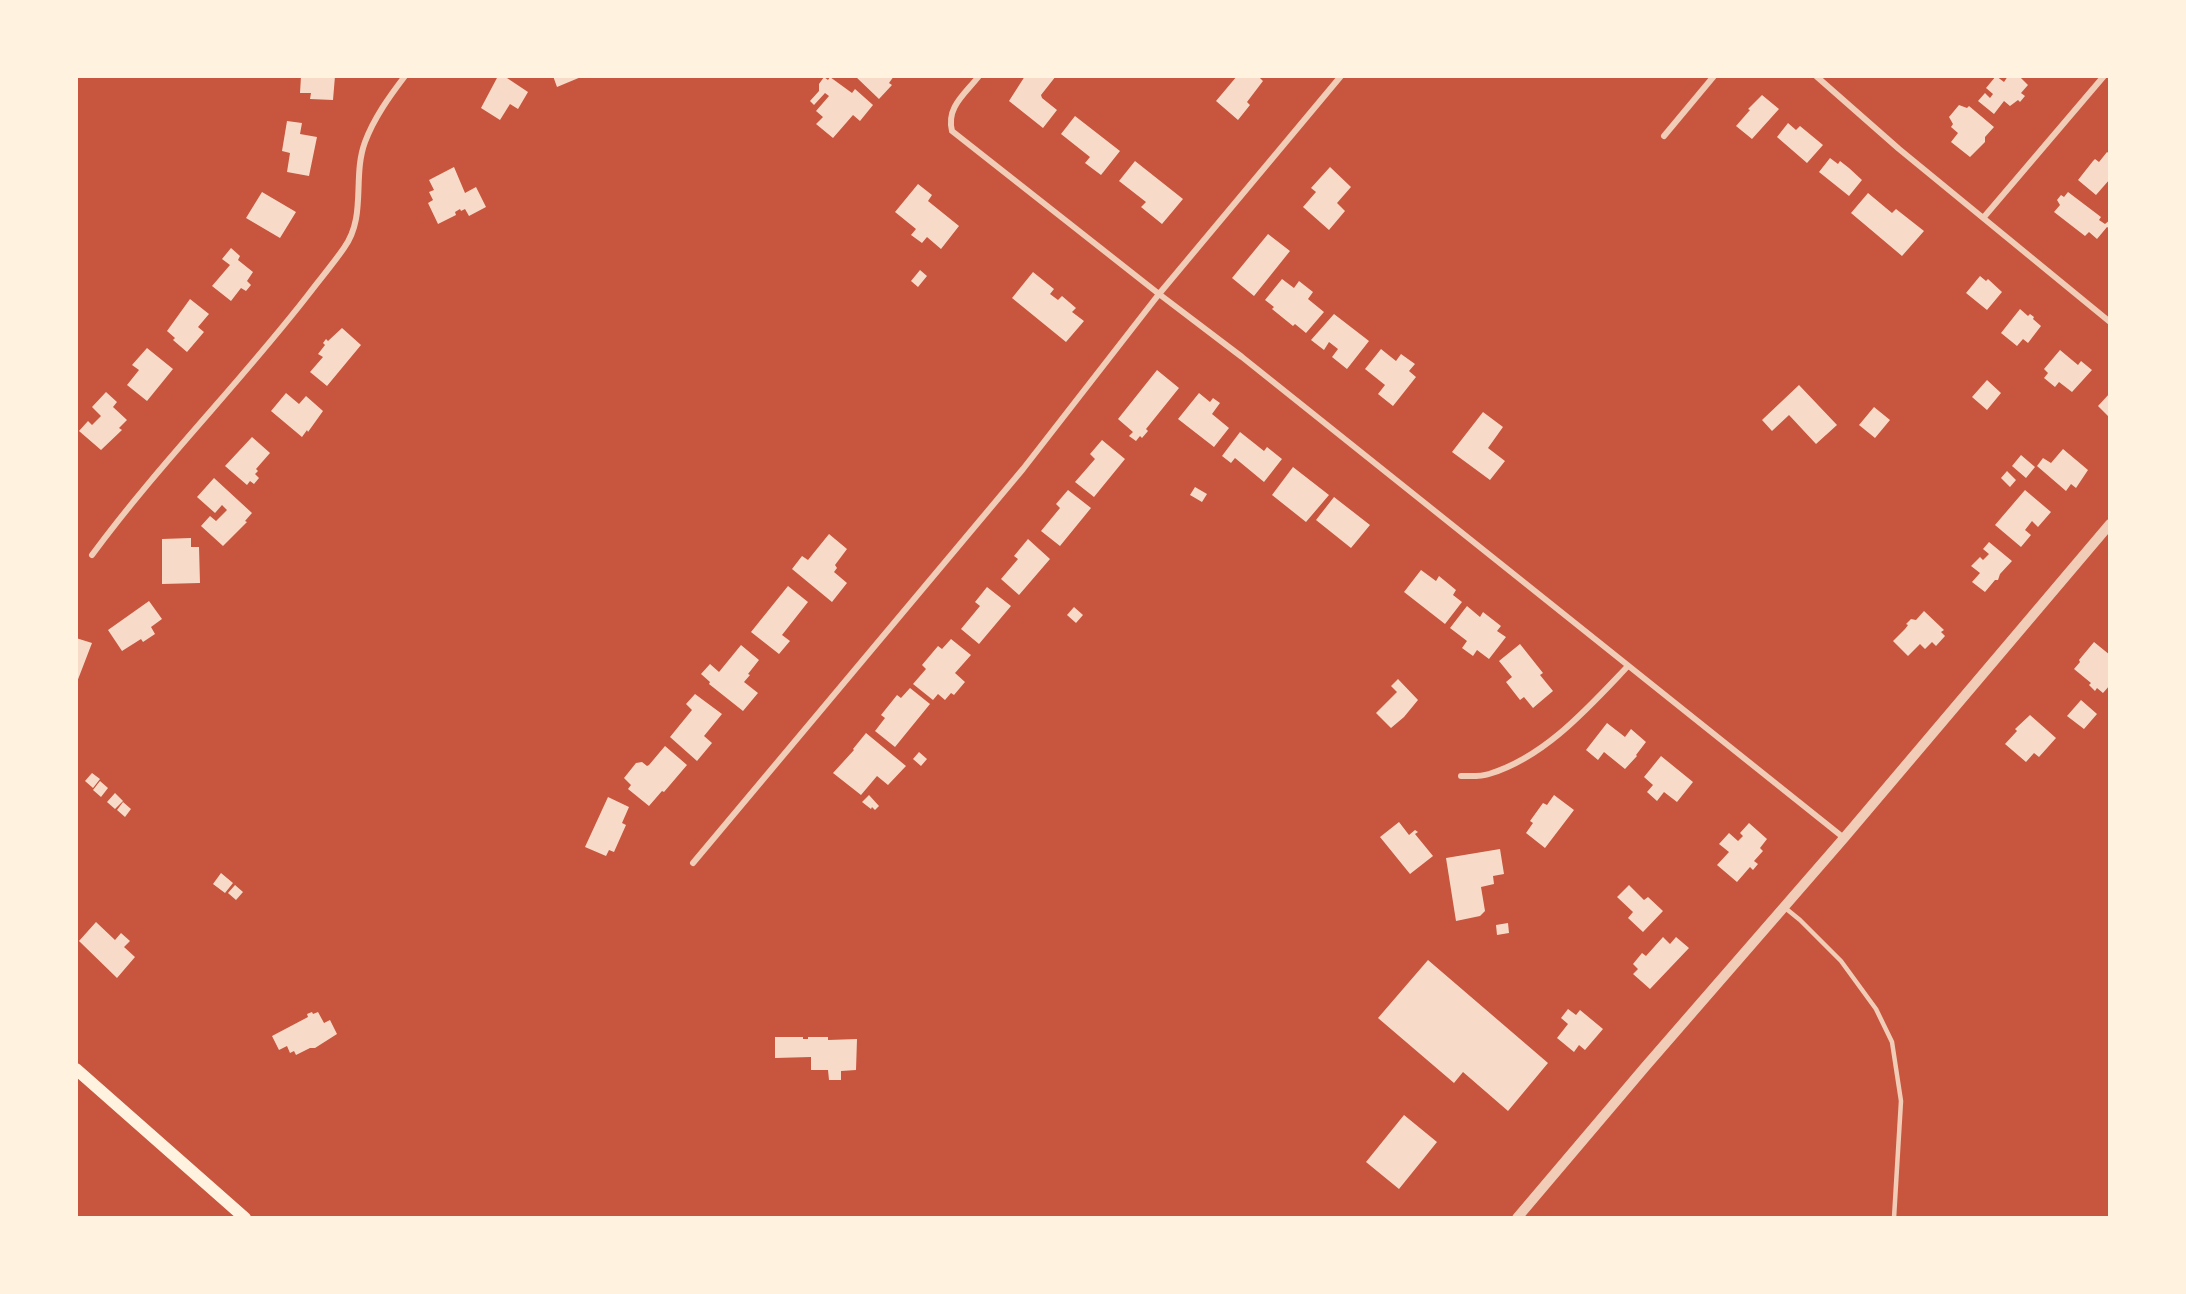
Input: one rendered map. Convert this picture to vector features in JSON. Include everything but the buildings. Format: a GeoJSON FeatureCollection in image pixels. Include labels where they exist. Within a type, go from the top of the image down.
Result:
{"type":"FeatureCollection","features":[{"type":"Feature","properties":{"kind":"main road"},"geometry":{"type":"LineString","coordinates":[[76,1069],[245,1218]]}},
{"type":"Feature","properties":{"kind":"street"},"geometry":{"type":"LineString","coordinates":[[93,555],[120,517],[276,335],[345,248],[354,231],[357,218],[361,159],[365,142],[384,104],[405,76]]}},
{"type":"Feature","properties":{"kind":"street"},"geometry":{"type":"LineString","coordinates":[[979,76],[954,106],[949,118],[952,131],[1242,357],[1844,838]]}},
{"type":"Feature","properties":{"kind":"street"},"geometry":{"type":"LineString","coordinates":[[693,863],[1023,468],[1159,294],[1341,76]]}},
{"type":"Feature","properties":{"kind":"street"},"geometry":{"type":"LineString","coordinates":[[1664,136],[1714,76]]}},
{"type":"Feature","properties":{"kind":"street"},"geometry":{"type":"LineString","coordinates":[[1816,76],[2109,322]]}},
{"type":"Feature","properties":{"kind":"street"},"geometry":{"type":"LineString","coordinates":[[1984,218],[2104,76]]}},
{"type":"Feature","properties":{"kind":"street"},"geometry":{"type":"LineString","coordinates":[[1517,1218],[1652,1058],[1844,838],[2109,524]]}},
{"type":"Feature","properties":{"kind":"street"},"geometry":{"type":"LineString","coordinates":[[1461,776],[1486,775],[1515,764],[1538,751],[1590,705],[1628,666]]}},
{"type":"Feature","properties":{"kind":"lane"},"geometry":{"type":"LineString","coordinates":[[1784,907],[1841,962],[1876,1009],[1892,1042],[1901,1101],[1894,1218]]}}]}
